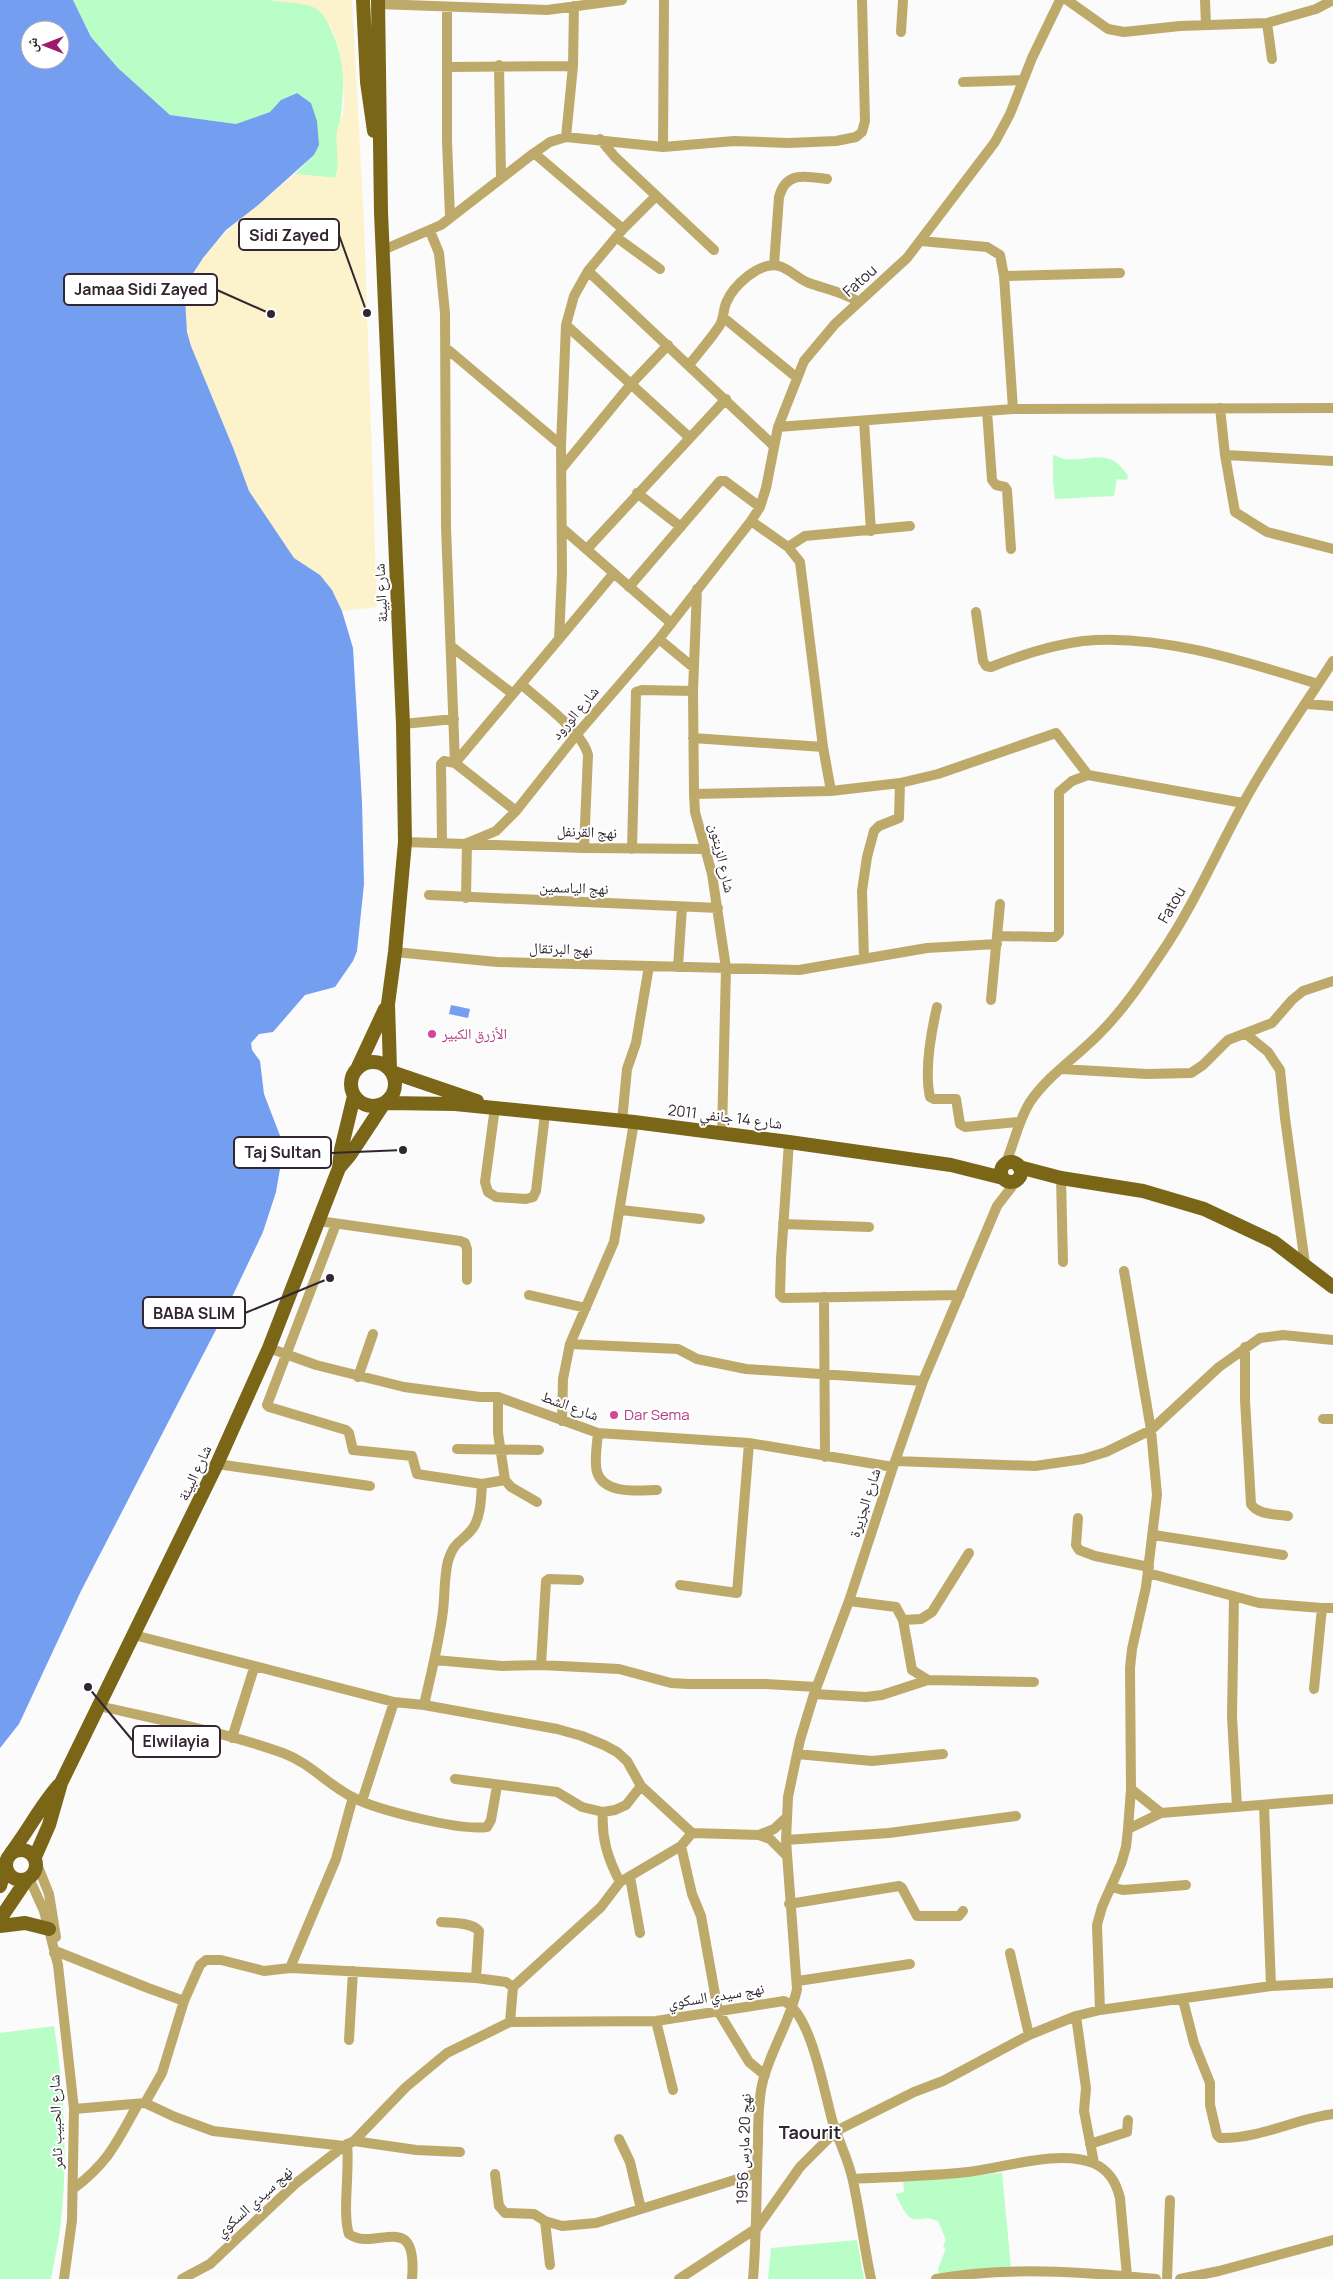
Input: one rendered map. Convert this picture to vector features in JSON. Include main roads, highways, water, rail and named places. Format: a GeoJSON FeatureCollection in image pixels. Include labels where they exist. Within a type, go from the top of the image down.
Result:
{"type":"FeatureCollection","features":[{"type":"Feature","properties":{"kind":"main road"},"geometry":{"type":"LineString","coordinates":[[363,0],[367,82],[380,179]]}},
{"type":"Feature","properties":{"kind":"main road"},"geometry":{"type":"LineString","coordinates":[[378,2],[380,179]]}},
{"type":"Feature","properties":{"kind":"main road","name":"شارع البيئة"},"geometry":{"type":"LineString","coordinates":[[380,179],[403,724],[406,842],[388,1004],[391,1071]]}},
{"type":"Feature","properties":{"kind":"main road","name":"شارع البيئة"},"geometry":{"type":"LineString","coordinates":[[358,1068],[388,1004]]}},
{"type":"Feature","properties":{"kind":"main road"},"geometry":{"type":"LineString","coordinates":[[370,1062],[384,1064],[391,1071],[395,1086],[394,1092],[384,1104],[376,1106],[364,1105],[354,1096],[350,1081],[358,1068],[370,1062]]}},
{"type":"Feature","properties":{"kind":"main road","name":"شارع 14 جانفي 2011"},"geometry":{"type":"LineString","coordinates":[[391,1071],[422,1080],[494,1107]]}},
{"type":"Feature","properties":{"kind":"main road","name":"شارع البيئة"},"geometry":{"type":"LineString","coordinates":[[36,1860],[49,1825],[61,1783],[217,1464],[269,1348],[339,1168],[341,1150],[354,1096]]}},
{"type":"Feature","properties":{"kind":"main road","name":"شارع 14 جانفي 2011"},"geometry":{"type":"LineString","coordinates":[[384,1104],[427,1102],[494,1107],[628,1122],[1061,1178],[1143,1191],[1204,1209],[1274,1242],[1333,1287]]}},
{"type":"Feature","properties":{"kind":"main road","name":"شارع البيئة"},"geometry":{"type":"LineString","coordinates":[[339,1168],[350,1155],[384,1104]]}},
{"type":"Feature","properties":{"kind":"main road","name":"شارع البيئة"},"geometry":{"type":"LineString","coordinates":[[11,1853],[26,1834],[50,1795],[61,1783]]}},
{"type":"Feature","properties":{"kind":"main road"},"geometry":{"type":"LineString","coordinates":[[0,1886],[7,1858],[11,1853],[21,1849],[31,1853],[36,1860],[36,1870],[0,1918]]}},
{"type":"Feature","properties":{"kind":"main road"},"geometry":{"type":"LineString","coordinates":[[6,1866],[10,1876],[21,1880],[28,1879]]}},
{"type":"Feature","properties":{"kind":"main road"},"geometry":{"type":"LineString","coordinates":[[0,1926],[25,1923],[49,1929]]}},
{"type":"Feature","properties":{"kind":"water"},"geometry":{"type":"Polygon","coordinates":[[[0,0],[73,0],[91,37],[118,68],[170,115],[236,124],[270,112],[281,100],[297,93],[311,103],[317,121],[319,145],[314,155],[257,206],[226,230],[192,275],[185,298],[187,332],[249,491],[294,558],[320,575],[332,590],[342,611],[353,648],[362,802],[364,884],[357,951],[353,961],[335,987],[305,995],[273,1032],[259,1034],[251,1043],[252,1050],[260,1061],[264,1094],[284,1146],[276,1192],[263,1232],[222,1318],[81,1591],[19,1724],[0,1748],[0,0]]]}},
{"type":"Feature","properties":{"kind":"water"},"geometry":{"type":"Polygon","coordinates":[[[451,1005],[470,1009],[468,1018],[449,1014],[451,1005]]]}},
{"type":"Feature","properties":{"kind":"place","name":"Sidi Zayed"},"geometry":{"type":"Point","coordinates":[367,313]}},
{"type":"Feature","properties":{"kind":"place","name":"Jamaa Sidi Zayed"},"geometry":{"type":"Point","coordinates":[271,314]}},
{"type":"Feature","properties":{"kind":"place","name":"الأزرق الكبير"},"geometry":{"type":"Point","coordinates":[432,1034]}},
{"type":"Feature","properties":{"kind":"place","name":"Taj Sultan"},"geometry":{"type":"Point","coordinates":[403,1150]}},
{"type":"Feature","properties":{"kind":"place","name":"BABA SLIM"},"geometry":{"type":"Point","coordinates":[330,1278]}},
{"type":"Feature","properties":{"kind":"place","name":"Dar Sema"},"geometry":{"type":"Point","coordinates":[614,1415]}},
{"type":"Feature","properties":{"kind":"place","name":"Elwilayia"},"geometry":{"type":"Point","coordinates":[88,1687]}},
{"type":"Feature","properties":{"kind":"district","name":"Taourit"},"geometry":{"type":"Point","coordinates":[810,2133]}}]}
